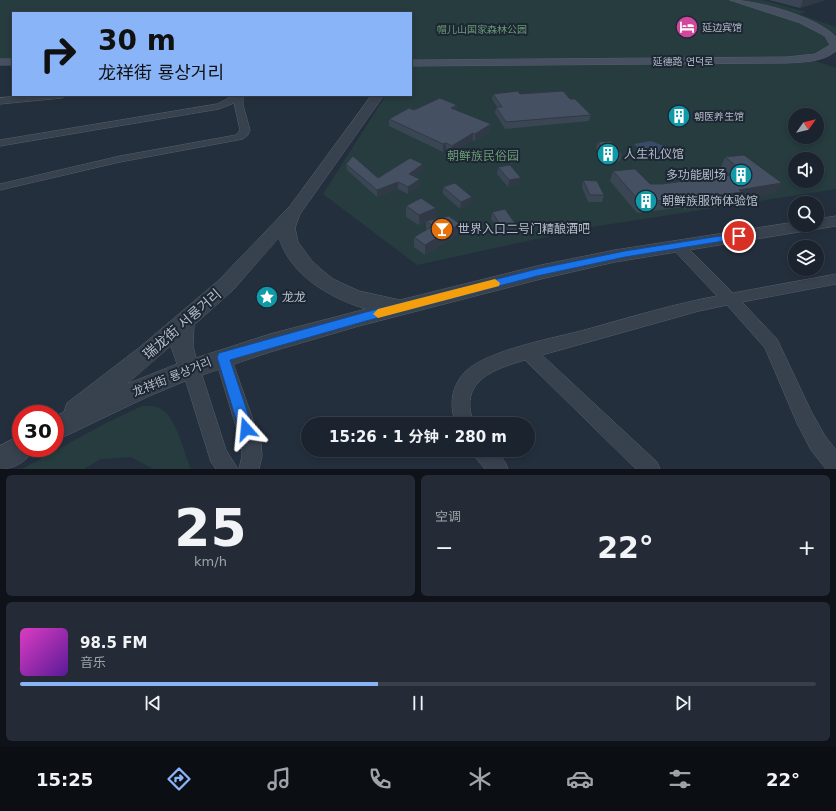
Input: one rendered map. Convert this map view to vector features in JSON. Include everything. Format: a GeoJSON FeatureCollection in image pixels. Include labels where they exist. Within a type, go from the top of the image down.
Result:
{"type":"FeatureCollection","features":[{"type":"Feature","properties":{"kind":"main road","name":"延德路 연덕로"},"geometry":{"type":"LineString","coordinates":[[412,63],[787,60],[816,57],[828,52],[835,46],[836,43],[831,36],[811,24],[734,0]]}},
{"type":"Feature","properties":{"kind":"main road"},"geometry":{"type":"LineString","coordinates":[[0,62],[12,62]]}},
{"type":"Feature","properties":{"kind":"street"},"geometry":{"type":"LineString","coordinates":[[0,101],[52,96]]}},
{"type":"Feature","properties":{"kind":"street","name":"瑞龙街 서룡거리"},"geometry":{"type":"LineString","coordinates":[[64,421],[148,353],[226,285],[296,209],[377,96]]}},
{"type":"Feature","properties":{"kind":"street"},"geometry":{"type":"LineString","coordinates":[[0,143],[219,106],[238,97],[245,130],[245,133],[239,138],[120,159],[0,187]]}},
{"type":"Feature","properties":{"kind":"street","name":"瑞龙街 서룡거리"},"geometry":{"type":"LineString","coordinates":[[296,209],[287,228],[287,236],[292,248],[312,273],[334,289],[365,301],[378,304],[408,306]]}},
{"type":"Feature","properties":{"kind":"street"},"geometry":{"type":"LineString","coordinates":[[824,223],[836,221]]}},
{"type":"Feature","properties":{"kind":"street","name":"龙祥街 룡상거리"},"geometry":{"type":"LineString","coordinates":[[64,424],[102,406],[223,357],[408,306],[537,272],[678,245],[788,228]]}},
{"type":"Feature","properties":{"kind":"street"},"geometry":{"type":"LineString","coordinates":[[678,245],[755,325],[771,344],[804,418],[818,443],[836,465]]}},
{"type":"Feature","properties":{"kind":"street"},"geometry":{"type":"LineString","coordinates":[[461,417],[459,413],[461,391],[467,381],[487,365],[528,352],[699,305],[836,279]]}},
{"type":"Feature","properties":{"kind":"street"},"geometry":{"type":"LineString","coordinates":[[184,321],[180,341],[184,357],[191,369],[218,455],[228,469]]}},
{"type":"Feature","properties":{"kind":"street"},"geometry":{"type":"LineString","coordinates":[[528,352],[650,469]]}},
{"type":"Feature","properties":{"kind":"street"},"geometry":{"type":"LineString","coordinates":[[223,357],[251,443],[252,456],[250,469]]}},
{"type":"Feature","properties":{"kind":"street"},"geometry":{"type":"LineString","coordinates":[[0,460],[12,453]]}},
{"type":"Feature","properties":{"kind":"street"},"geometry":{"type":"LineString","coordinates":[[488,457],[498,469]]}},
{"type":"Feature","properties":{"kind":"green space","name":"帽儿山国家森林公园"},"geometry":{"type":"Polygon","coordinates":[[[0,0],[730,0],[796,20],[828,36],[833,44],[817,54],[783,59],[412,59],[412,12],[12,12],[12,60],[0,61],[0,0]]]}},
{"type":"Feature","properties":{"kind":"green space"},"geometry":{"type":"Polygon","coordinates":[[[737,0],[762,0],[806,12],[799,14],[836,27],[836,36],[823,28],[737,0]]]}},
{"type":"Feature","properties":{"kind":"green space","name":"朝鲜族民俗园"},"geometry":{"type":"Polygon","coordinates":[[[809,59],[836,68],[836,189],[592,227],[417,265],[323,194],[385,96],[412,96],[412,64],[768,63],[809,59]]]}},
{"type":"Feature","properties":{"kind":"green space"},"geometry":{"type":"Polygon","coordinates":[[[142,406],[158,407],[168,415],[172,421],[180,437],[191,469],[153,469],[131,457],[101,459],[84,469],[22,469],[44,457],[64,457],[64,446],[106,423],[142,406]]]}},
{"type":"Feature","properties":{"kind":"water"},"geometry":{"type":"Polygon","coordinates":[[[651,141],[666,147],[669,152],[650,154],[642,152],[634,144],[651,141]]]}},
{"type":"Feature","properties":{"kind":"building"},"geometry":{"type":"Polygon","coordinates":[[[518,91],[520,94],[563,91],[570,99],[575,99],[591,115],[506,122],[496,107],[502,107],[493,94],[518,91]]]}},
{"type":"Feature","properties":{"kind":"building"},"geometry":{"type":"Polygon","coordinates":[[[440,98],[457,105],[451,108],[491,124],[452,146],[446,143],[443,144],[389,119],[409,108],[414,110],[440,98]]]}},
{"type":"Feature","properties":{"kind":"building"},"geometry":{"type":"Polygon","coordinates":[[[611,141],[622,154],[609,155],[598,142],[611,141]]]}},
{"type":"Feature","properties":{"kind":"building"},"geometry":{"type":"Polygon","coordinates":[[[744,155],[782,183],[739,190],[742,192],[691,199],[688,197],[641,203],[613,171],[635,169],[650,184],[662,184],[745,173],[725,157],[744,155]]]}},
{"type":"Feature","properties":{"kind":"building"},"geometry":{"type":"Polygon","coordinates":[[[353,156],[378,178],[410,158],[423,164],[409,174],[420,179],[408,187],[398,182],[377,190],[346,164],[353,156]]]}},
{"type":"Feature","properties":{"kind":"building"},"geometry":{"type":"Polygon","coordinates":[[[510,165],[521,178],[509,180],[498,167],[510,165]]]}},
{"type":"Feature","properties":{"kind":"building"},"geometry":{"type":"Polygon","coordinates":[[[583,180],[597,181],[604,195],[590,195],[583,180]]]}},
{"type":"Feature","properties":{"kind":"building"},"geometry":{"type":"Polygon","coordinates":[[[455,183],[472,197],[461,202],[443,187],[455,183]]]}},
{"type":"Feature","properties":{"kind":"building"},"geometry":{"type":"Polygon","coordinates":[[[421,198],[436,208],[419,215],[406,206],[421,198]]]}},
{"type":"Feature","properties":{"kind":"building"},"geometry":{"type":"Polygon","coordinates":[[[505,209],[517,226],[503,229],[492,212],[505,209]]]}},
{"type":"Feature","properties":{"kind":"building"},"geometry":{"type":"Polygon","coordinates":[[[449,216],[460,224],[425,245],[414,237],[433,226],[426,221],[449,216]]]}},
{"type":"Feature","properties":{"kind":"slow traffic"},"geometry":{"type":"LineString","coordinates":[[378,314],[495,283]]}},
{"type":"Feature","properties":{"kind":"place","name":"延边宾馆"},"geometry":{"type":"Point","coordinates":[687,27]}},
{"type":"Feature","properties":{"kind":"place","name":"朝医养生馆"},"geometry":{"type":"Point","coordinates":[679,116]}},
{"type":"Feature","properties":{"kind":"place","name":"人生礼仪馆"},"geometry":{"type":"Point","coordinates":[608,154]}},
{"type":"Feature","properties":{"kind":"place","name":"多功能剧场"},"geometry":{"type":"Point","coordinates":[741,175]}},
{"type":"Feature","properties":{"kind":"place","name":"朝鲜族服饰体验馆"},"geometry":{"type":"Point","coordinates":[646,201]}},
{"type":"Feature","properties":{"kind":"place","name":"世界入口二号门精酿酒吧"},"geometry":{"type":"Point","coordinates":[442,229]}},
{"type":"Feature","properties":{"kind":"place","name":"龙龙"},"geometry":{"type":"Point","coordinates":[267,297]}},
{"type":"Feature","properties":{"kind":"route"},"geometry":{"type":"LineString","coordinates":[[246,429],[223,357],[298,335],[537,272],[625,254],[739,236]]}}]}
